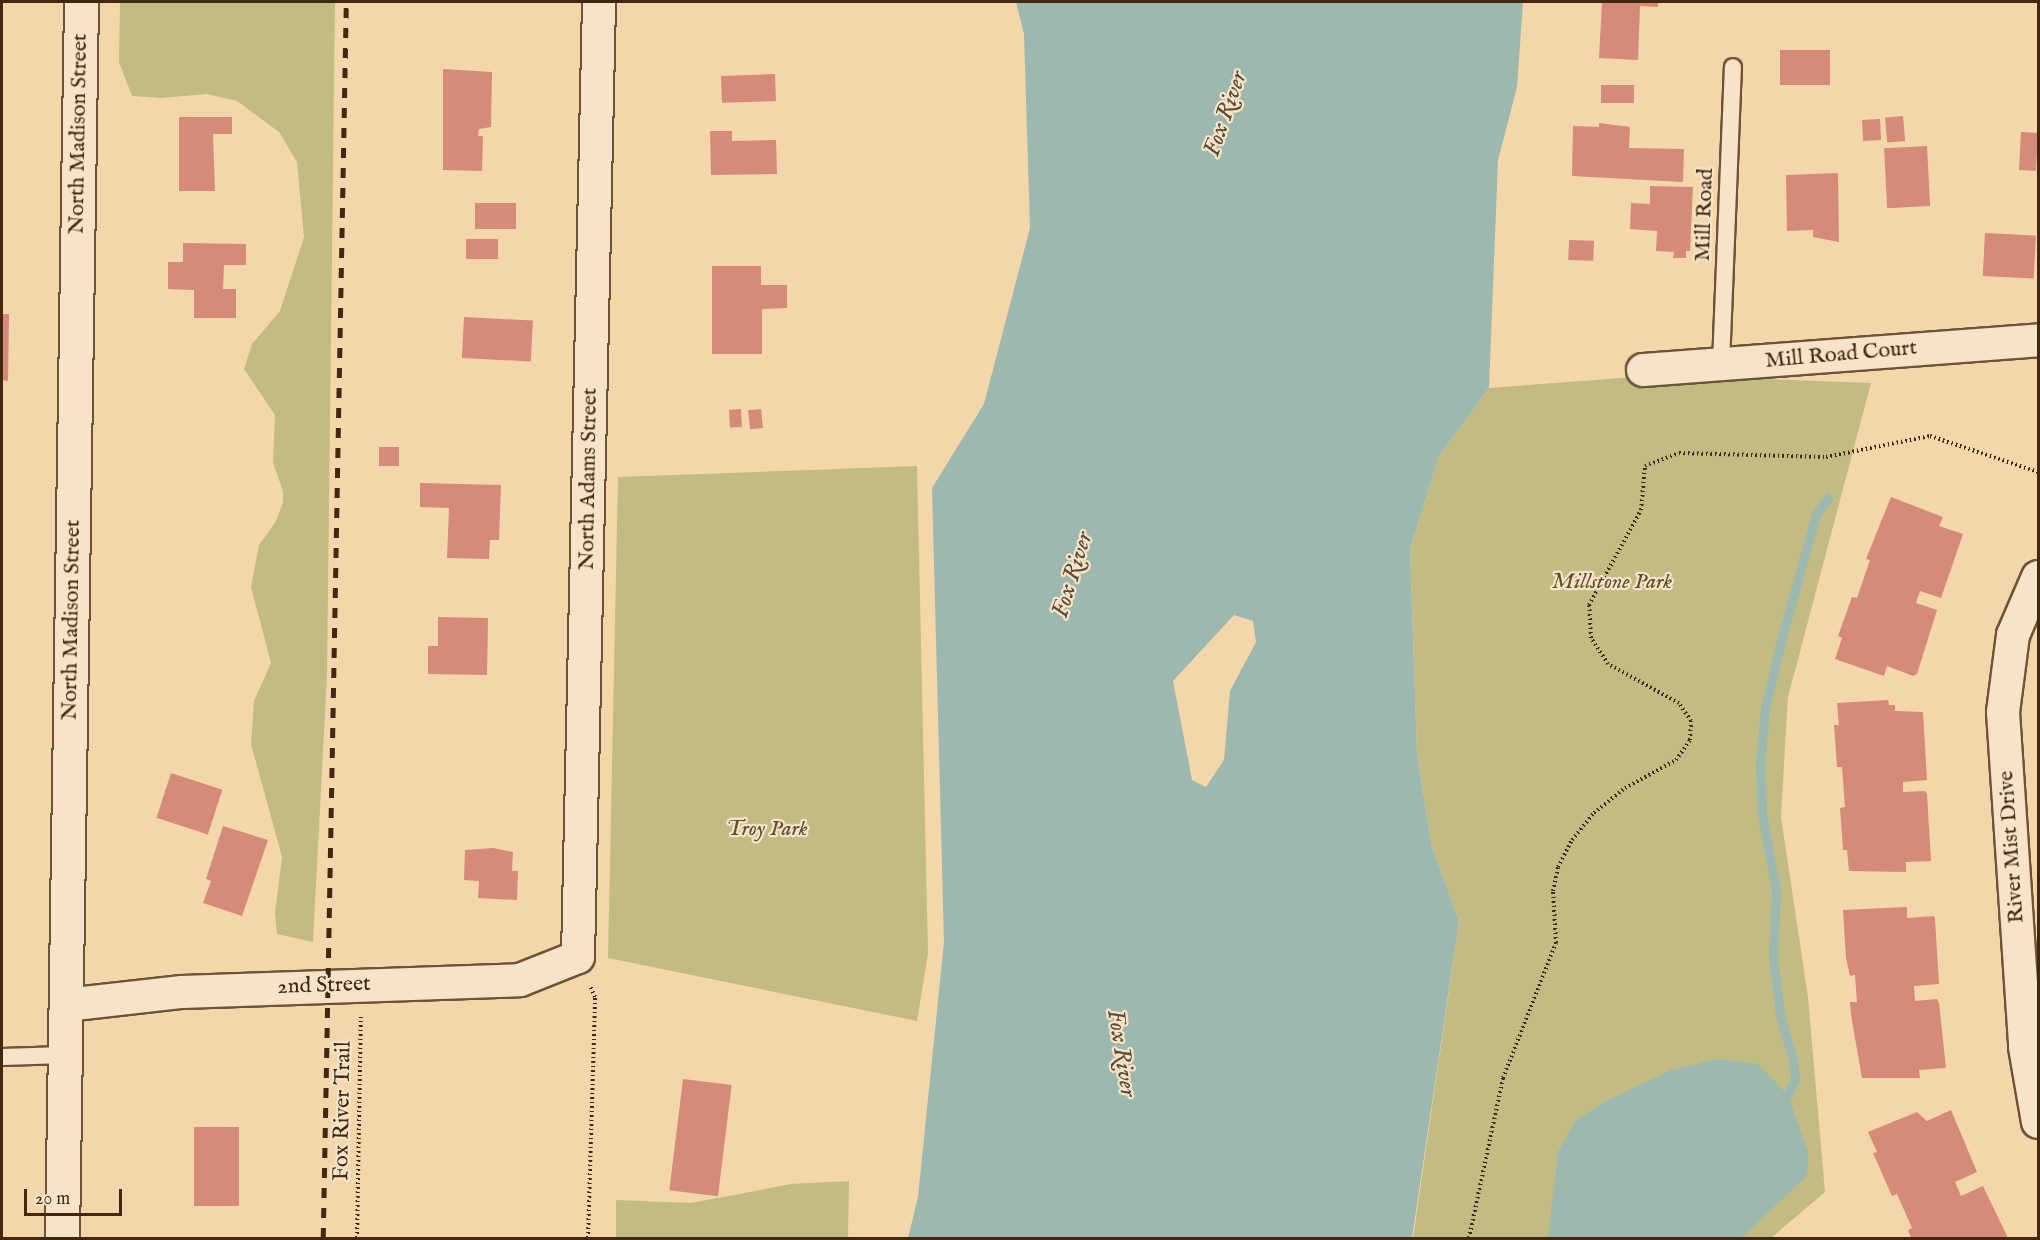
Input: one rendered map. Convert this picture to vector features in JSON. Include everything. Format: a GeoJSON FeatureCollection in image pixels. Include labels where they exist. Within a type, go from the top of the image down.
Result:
{"type":"FeatureCollection","features":[{"type":"Feature","properties":{"kind":"street","name":"North Madison Street"},"geometry":{"type":"LineString","coordinates":[[62,1239],[81,2]]}},
{"type":"Feature","properties":{"kind":"street","name":"North Adams Street"},"geometry":{"type":"LineString","coordinates":[[578,957],[599,2]]}},
{"type":"Feature","properties":{"kind":"street","name":"Mill Road Court"},"geometry":{"type":"LineString","coordinates":[[1643,370],[2038,340]]}},
{"type":"Feature","properties":{"kind":"street","name":"River Mist Drive"},"geometry":{"type":"LineString","coordinates":[[2038,577],[2013,635],[2004,712],[2025,1047],[2038,1122]]}},
{"type":"Feature","properties":{"kind":"street","name":"2nd Street"},"geometry":{"type":"LineString","coordinates":[[66,1005],[182,992],[520,980],[578,957]]}},
{"type":"Feature","properties":{"kind":"lane","name":"Mill Road"},"geometry":{"type":"LineString","coordinates":[[1721,364],[1733,67]]}},
{"type":"Feature","properties":{"kind":"lane"},"geometry":{"type":"LineString","coordinates":[[2,1057],[65,1055]]}},
{"type":"Feature","properties":{"kind":"path"},"geometry":{"type":"LineString","coordinates":[[1469,1239],[1503,1078],[1556,943],[1553,891],[1558,867],[1572,840],[1594,813],[1625,788],[1676,760],[1690,740],[1691,721],[1679,703],[1608,664],[1591,638],[1589,605],[1641,510],[1645,466],[1679,453],[1826,457],[1930,436],[1959,443],[1996,459],[2038,472]]}},
{"type":"Feature","properties":{"kind":"path"},"geometry":{"type":"LineString","coordinates":[[578,957],[595,997],[588,1239]]}},
{"type":"Feature","properties":{"kind":"path","name":"Fox River Trail"},"geometry":{"type":"LineString","coordinates":[[357,1239],[362,984]]}},
{"type":"Feature","properties":{"kind":"green space"},"geometry":{"type":"Polygon","coordinates":[[[120,2],[335,2],[327,676],[313,942],[277,934],[275,913],[282,857],[251,744],[254,701],[271,663],[251,587],[259,545],[275,523],[283,503],[283,491],[273,463],[275,415],[244,369],[252,344],[280,311],[304,237],[297,162],[279,132],[237,101],[207,94],[161,98],[132,96],[119,62],[120,2]]]}},
{"type":"Feature","properties":{"kind":"green space","name":"Millstone Park"},"geometry":{"type":"Polygon","coordinates":[[[1662,375],[1871,383],[1788,697],[1781,817],[1808,997],[1825,1192],[1771,1238],[1413,1238],[1459,921],[1432,847],[1417,754],[1410,549],[1439,456],[1489,388],[1662,375]]]}},
{"type":"Feature","properties":{"kind":"green space","name":"Troy Park"},"geometry":{"type":"Polygon","coordinates":[[[917,466],[928,954],[917,1021],[608,958],[618,477],[917,466]]]}},
{"type":"Feature","properties":{"kind":"green space"},"geometry":{"type":"Polygon","coordinates":[[[849,1181],[848,1238],[616,1238],[616,1200],[691,1203],[791,1184],[849,1181]]]}},
{"type":"Feature","properties":{"kind":"water","name":"Fox River"},"geometry":{"type":"Polygon","coordinates":[[[1016,2],[1523,2],[1517,87],[1498,160],[1489,388],[1439,456],[1410,549],[1417,754],[1432,847],[1459,921],[1412,1238],[908,1238],[918,1197],[944,942],[932,488],[984,404],[1030,228],[1024,34],[1016,2]],[[1234,615],[1173,681],[1192,780],[1206,787],[1224,760],[1230,691],[1256,642],[1253,621],[1234,615]]]}},
{"type":"Feature","properties":{"kind":"water"},"geometry":{"type":"Polygon","coordinates":[[[1718,1059],[1758,1064],[1788,1095],[1808,1152],[1807,1176],[1741,1238],[1548,1238],[1558,1152],[1575,1121],[1604,1102],[1671,1070],[1718,1059]]]}},
{"type":"Feature","properties":{"kind":"building"},"geometry":{"type":"Polygon","coordinates":[[[1602,2],[1658,2],[1658,7],[1640,6],[1638,60],[1599,58],[1602,2]]]}},
{"type":"Feature","properties":{"kind":"building"},"geometry":{"type":"Polygon","coordinates":[[[1780,50],[1830,50],[1830,85],[1780,85],[1780,50]]]}},
{"type":"Feature","properties":{"kind":"building"},"geometry":{"type":"Polygon","coordinates":[[[443,69],[492,72],[491,127],[479,129],[478,136],[483,136],[482,171],[443,170],[443,69]]]}},
{"type":"Feature","properties":{"kind":"building"},"geometry":{"type":"Polygon","coordinates":[[[775,74],[776,101],[722,103],[721,76],[775,74]]]}},
{"type":"Feature","properties":{"kind":"building"},"geometry":{"type":"Polygon","coordinates":[[[1601,85],[1634,85],[1634,103],[1601,103],[1601,85]]]}},
{"type":"Feature","properties":{"kind":"building"},"geometry":{"type":"Polygon","coordinates":[[[1903,116],[1905,141],[1887,142],[1885,118],[1903,116]]]}},
{"type":"Feature","properties":{"kind":"building"},"geometry":{"type":"Polygon","coordinates":[[[179,117],[232,117],[232,134],[213,134],[215,191],[179,191],[179,117]]]}},
{"type":"Feature","properties":{"kind":"building"},"geometry":{"type":"Polygon","coordinates":[[[1880,119],[1881,140],[1863,141],[1862,120],[1880,119]]]}},
{"type":"Feature","properties":{"kind":"building"},"geometry":{"type":"Polygon","coordinates":[[[1599,123],[1630,127],[1629,148],[1684,149],[1683,182],[1572,176],[1573,126],[1599,127],[1599,123]]]}},
{"type":"Feature","properties":{"kind":"building"},"geometry":{"type":"Polygon","coordinates":[[[710,131],[732,131],[732,141],[776,140],[777,174],[711,175],[710,131]]]}},
{"type":"Feature","properties":{"kind":"building"},"geometry":{"type":"Polygon","coordinates":[[[2021,132],[2038,133],[2036,171],[2019,170],[2021,132]]]}},
{"type":"Feature","properties":{"kind":"building"},"geometry":{"type":"Polygon","coordinates":[[[1927,146],[1930,206],[1887,208],[1884,148],[1927,146]]]}},
{"type":"Feature","properties":{"kind":"building"},"geometry":{"type":"Polygon","coordinates":[[[1838,173],[1839,242],[1813,237],[1813,230],[1787,231],[1786,175],[1838,173]]]}},
{"type":"Feature","properties":{"kind":"building"},"geometry":{"type":"Polygon","coordinates":[[[1650,186],[1693,187],[1690,251],[1686,251],[1686,258],[1673,258],[1674,252],[1656,251],[1657,231],[1630,229],[1631,203],[1650,204],[1650,186]]]}},
{"type":"Feature","properties":{"kind":"building"},"geometry":{"type":"Polygon","coordinates":[[[475,203],[516,203],[516,229],[475,229],[475,203]]]}},
{"type":"Feature","properties":{"kind":"building"},"geometry":{"type":"Polygon","coordinates":[[[1985,233],[2036,236],[2034,279],[1983,276],[1985,233]]]}},
{"type":"Feature","properties":{"kind":"building"},"geometry":{"type":"Polygon","coordinates":[[[466,239],[498,239],[498,259],[466,259],[466,239]]]}},
{"type":"Feature","properties":{"kind":"building"},"geometry":{"type":"Polygon","coordinates":[[[1569,240],[1594,241],[1593,261],[1568,260],[1569,240]]]}},
{"type":"Feature","properties":{"kind":"building"},"geometry":{"type":"Polygon","coordinates":[[[183,243],[246,244],[246,265],[224,265],[223,289],[236,289],[236,318],[194,318],[194,290],[168,289],[168,262],[183,262],[183,243]]]}},
{"type":"Feature","properties":{"kind":"building"},"geometry":{"type":"Polygon","coordinates":[[[712,266],[761,266],[761,285],[787,285],[787,308],[762,309],[762,354],[712,354],[712,266]]]}},
{"type":"Feature","properties":{"kind":"building"},"geometry":{"type":"Polygon","coordinates":[[[2,314],[9,314],[8,381],[2,380],[2,314]]]}},
{"type":"Feature","properties":{"kind":"building"},"geometry":{"type":"Polygon","coordinates":[[[464,317],[533,321],[531,362],[462,358],[464,317]]]}},
{"type":"Feature","properties":{"kind":"building"},"geometry":{"type":"Polygon","coordinates":[[[741,409],[742,427],[730,428],[729,410],[741,409]]]}},
{"type":"Feature","properties":{"kind":"building"},"geometry":{"type":"Polygon","coordinates":[[[761,409],[763,428],[750,429],[748,410],[761,409]]]}},
{"type":"Feature","properties":{"kind":"building"},"geometry":{"type":"Polygon","coordinates":[[[379,447],[399,447],[399,466],[379,466],[379,447]]]}},
{"type":"Feature","properties":{"kind":"building"},"geometry":{"type":"Polygon","coordinates":[[[420,483],[501,485],[499,540],[490,540],[489,559],[447,558],[449,508],[420,507],[420,483]]]}},
{"type":"Feature","properties":{"kind":"building"},"geometry":{"type":"Polygon","coordinates":[[[1891,497],[1943,517],[1939,526],[1963,534],[1941,598],[1920,591],[1916,603],[1937,610],[1917,674],[1913,676],[1887,666],[1884,676],[1835,659],[1842,638],[1838,636],[1852,597],[1857,598],[1870,560],[1866,559],[1891,497]]]}},
{"type":"Feature","properties":{"kind":"building"},"geometry":{"type":"Polygon","coordinates":[[[438,617],[488,618],[487,675],[428,674],[428,646],[438,646],[438,617]]]}},
{"type":"Feature","properties":{"kind":"building"},"geometry":{"type":"Polygon","coordinates":[[[1888,700],[1889,705],[1895,705],[1895,711],[1923,712],[1927,780],[1903,782],[1903,792],[1925,791],[1927,794],[1931,861],[1906,862],[1906,872],[1849,871],[1847,850],[1843,850],[1840,808],[1845,807],[1842,767],[1837,767],[1834,725],[1839,725],[1837,703],[1888,700]]]}},
{"type":"Feature","properties":{"kind":"building"},"geometry":{"type":"Polygon","coordinates":[[[171,773],[222,790],[208,834],[156,818],[171,773]]]}},
{"type":"Feature","properties":{"kind":"building"},"geometry":{"type":"Polygon","coordinates":[[[223,826],[268,840],[242,916],[203,903],[211,881],[206,879],[223,826]]]}},
{"type":"Feature","properties":{"kind":"building"},"geometry":{"type":"Polygon","coordinates":[[[493,848],[513,852],[512,871],[518,871],[517,900],[478,898],[479,881],[464,880],[465,850],[493,848]]]}},
{"type":"Feature","properties":{"kind":"building"},"geometry":{"type":"Polygon","coordinates":[[[1907,907],[1907,918],[1934,916],[1935,919],[1939,984],[1914,986],[1915,1001],[1937,999],[1939,1003],[1946,1068],[1919,1070],[1920,1078],[1862,1078],[1850,1002],[1857,1002],[1855,975],[1850,976],[1846,958],[1843,910],[1907,907]]]}},
{"type":"Feature","properties":{"kind":"building"},"geometry":{"type":"Polygon","coordinates":[[[683,1079],[732,1085],[718,1196],[669,1190],[683,1079]]]}},
{"type":"Feature","properties":{"kind":"building"},"geometry":{"type":"Polygon","coordinates":[[[1951,1110],[1977,1172],[1955,1182],[1961,1196],[1983,1186],[2008,1238],[1911,1238],[1908,1230],[1912,1228],[1897,1194],[1892,1196],[1873,1153],[1877,1152],[1868,1132],[1917,1112],[1927,1121],[1951,1110]]]}},
{"type":"Feature","properties":{"kind":"building"},"geometry":{"type":"Polygon","coordinates":[[[194,1127],[239,1127],[239,1206],[194,1206],[194,1127]]]}},
{"type":"Feature","properties":{"kind":"waterway"},"geometry":{"type":"LineString","coordinates":[[1788,1095],[1795,1078],[1793,1060],[1780,1015],[1773,958],[1776,891],[1762,813],[1760,763],[1765,709],[1781,641],[1816,514],[1828,498]]}},
{"type":"Feature","properties":{"kind":"railway"},"geometry":{"type":"LineString","coordinates":[[323,1238],[346,2]]}}]}
